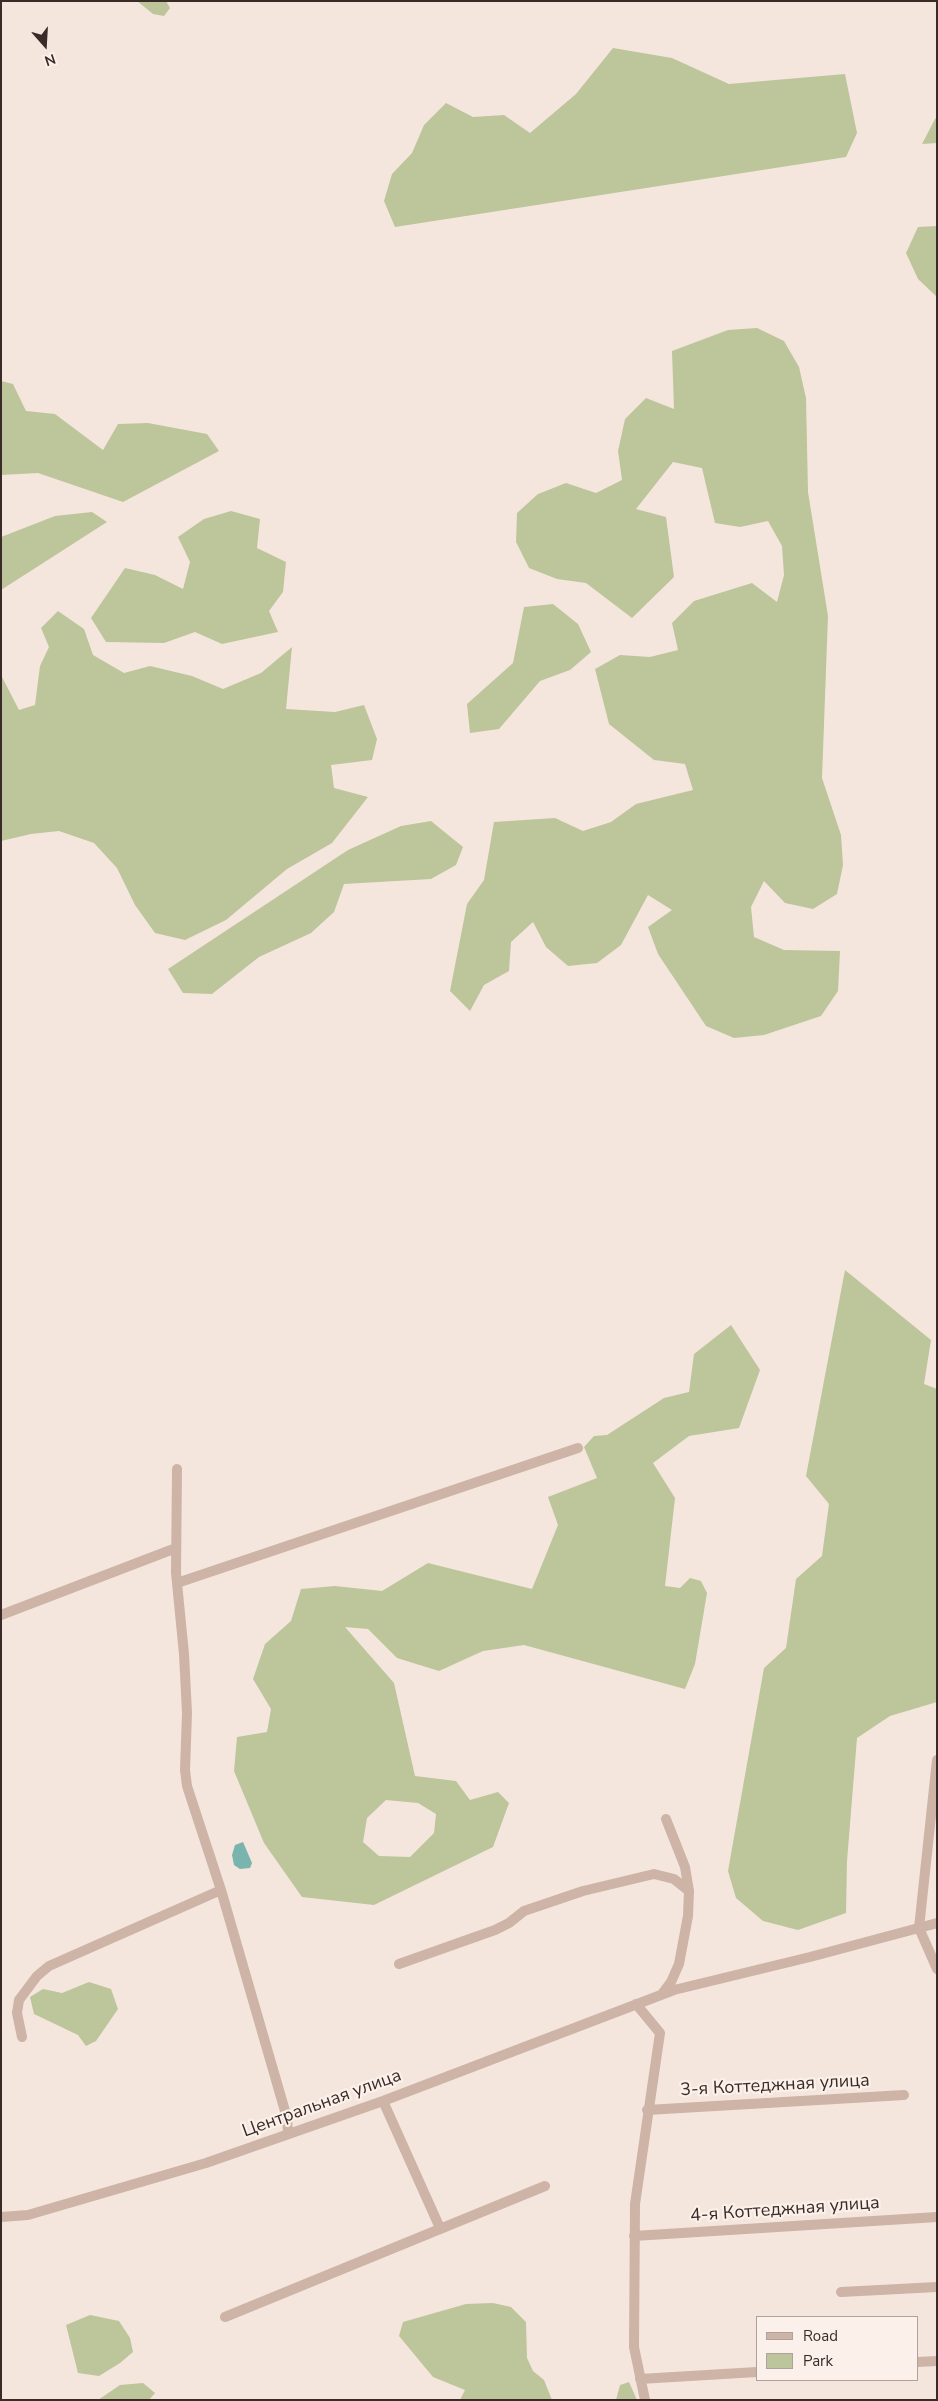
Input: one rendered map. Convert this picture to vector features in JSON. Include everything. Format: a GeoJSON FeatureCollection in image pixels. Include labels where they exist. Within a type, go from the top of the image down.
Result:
{"type":"FeatureCollection","features":[{"type":"Feature","properties":{"kind":"street"},"geometry":{"type":"LineString","coordinates":[[177,1583],[578,1448]]}},
{"type":"Feature","properties":{"kind":"street"},"geometry":{"type":"LineString","coordinates":[[177,1470],[177,1583],[186,1703],[185,1770],[187,1786],[221,1890],[275,2075],[287,2118],[288,2133]]}},
{"type":"Feature","properties":{"kind":"street"},"geometry":{"type":"LineString","coordinates":[[1,1616],[176,1548]]}},
{"type":"Feature","properties":{"kind":"street"},"geometry":{"type":"LineString","coordinates":[[937,1760],[919,1928],[937,1969]]}},
{"type":"Feature","properties":{"kind":"street"},"geometry":{"type":"LineString","coordinates":[[661,1995],[671,1982],[679,1964],[688,1916],[689,1891],[685,1867],[666,1819]]}},
{"type":"Feature","properties":{"kind":"street"},"geometry":{"type":"LineString","coordinates":[[399,1964],[494,1930],[509,1923],[524,1911],[583,1891],[654,1874],[674,1879],[689,1891]]}},
{"type":"Feature","properties":{"kind":"street"},"geometry":{"type":"LineString","coordinates":[[22,2037],[17,2013],[19,2000],[37,1976],[50,1966],[221,1890]]}},
{"type":"Feature","properties":{"kind":"street","name":"Центральная улица"},"geometry":{"type":"LineString","coordinates":[[1,2218],[28,2215],[206,2163],[383,2100],[661,1995],[713,1979],[810,1958],[937,1923]]}},
{"type":"Feature","properties":{"kind":"street"},"geometry":{"type":"LineString","coordinates":[[636,2004],[660,2033],[647,2110],[635,2204],[634,2347],[646,2400]]}},
{"type":"Feature","properties":{"kind":"street","name":"3-я Коттеджная улица"},"geometry":{"type":"LineString","coordinates":[[647,2110],[904,2094]]}},
{"type":"Feature","properties":{"kind":"street"},"geometry":{"type":"LineString","coordinates":[[383,2100],[440,2228]]}},
{"type":"Feature","properties":{"kind":"street"},"geometry":{"type":"LineString","coordinates":[[225,2317],[545,2186]]}},
{"type":"Feature","properties":{"kind":"street","name":"4-я Коттеджная улица"},"geometry":{"type":"LineString","coordinates":[[634,2236],[937,2217]]}},
{"type":"Feature","properties":{"kind":"street"},"geometry":{"type":"LineString","coordinates":[[841,2292],[937,2287]]}},
{"type":"Feature","properties":{"kind":"street"},"geometry":{"type":"LineString","coordinates":[[918,2362],[937,2361]]}},
{"type":"Feature","properties":{"kind":"street"},"geometry":{"type":"LineString","coordinates":[[640,2378],[756,2372]]}},
{"type":"Feature","properties":{"kind":"green space"},"geometry":{"type":"Polygon","coordinates":[[[137,1],[166,1],[170,8],[164,16],[153,14],[137,1]]]}},
{"type":"Feature","properties":{"kind":"green space"},"geometry":{"type":"Polygon","coordinates":[[[613,48],[672,58],[729,84],[845,74],[857,133],[846,157],[395,227],[384,201],[392,174],[412,153],[424,125],[446,103],[473,117],[504,115],[530,133],[576,94],[613,48]]]}},
{"type":"Feature","properties":{"kind":"green space"},"geometry":{"type":"Polygon","coordinates":[[[937,117],[937,143],[922,144],[935,119],[937,117]]]}},
{"type":"Feature","properties":{"kind":"green space"},"geometry":{"type":"Polygon","coordinates":[[[937,226],[937,297],[918,279],[906,253],[918,227],[937,226]]]}},
{"type":"Feature","properties":{"kind":"green space"},"geometry":{"type":"Polygon","coordinates":[[[757,328],[784,341],[799,367],[806,398],[808,492],[828,616],[822,778],[841,835],[843,865],[837,894],[813,909],[785,903],[764,881],[751,907],[754,937],[784,950],[840,951],[838,991],[821,1016],[764,1035],[734,1038],[706,1026],[658,954],[648,927],[672,910],[648,895],[621,945],[597,963],[568,966],[546,947],[533,922],[511,942],[509,971],[484,985],[470,1011],[450,991],[467,904],[484,880],[494,822],[555,818],[583,831],[611,822],[636,804],[693,790],[685,764],[654,760],[609,724],[595,669],[620,655],[650,657],[678,650],[672,623],[694,601],[752,583],[777,602],[784,575],[782,546],[768,521],[740,527],[715,523],[702,468],[673,462],[636,509],[666,517],[674,577],[632,618],[586,583],[557,579],[529,568],[516,542],[517,513],[538,494],[566,483],[596,493],[622,480],[618,451],[625,419],[646,398],[674,409],[672,351],[728,330],[757,328]]]}},
{"type":"Feature","properties":{"kind":"green space"},"geometry":{"type":"Polygon","coordinates":[[[1,381],[13,384],[26,411],[55,414],[103,450],[118,424],[148,423],[207,434],[219,451],[123,502],[38,473],[1,475],[1,381]]]}},
{"type":"Feature","properties":{"kind":"green space"},"geometry":{"type":"Polygon","coordinates":[[[231,511],[260,519],[257,548],[286,562],[283,592],[269,611],[278,632],[222,644],[195,632],[164,643],[106,642],[91,618],[125,568],[155,575],[183,589],[190,562],[178,537],[204,519],[231,511]]]}},
{"type":"Feature","properties":{"kind":"green space"},"geometry":{"type":"Polygon","coordinates":[[[92,512],[107,522],[1,590],[1,537],[55,516],[92,512]]]}},
{"type":"Feature","properties":{"kind":"green space"},"geometry":{"type":"Polygon","coordinates":[[[553,604],[578,624],[591,652],[570,670],[540,681],[499,729],[470,733],[467,704],[513,663],[524,607],[553,604]]]}},
{"type":"Feature","properties":{"kind":"green space"},"geometry":{"type":"Polygon","coordinates":[[[58,611],[84,629],[93,655],[124,673],[150,666],[192,676],[223,689],[261,673],[292,647],[286,709],[335,712],[364,705],[377,739],[372,760],[331,765],[334,788],[368,797],[332,843],[287,869],[226,920],[185,940],[155,933],[135,905],[117,868],[94,843],[59,831],[31,834],[1,841],[1,675],[19,710],[35,705],[40,666],[49,647],[41,628],[58,611]]]}},
{"type":"Feature","properties":{"kind":"green space"},"geometry":{"type":"Polygon","coordinates":[[[431,821],[463,847],[456,865],[431,879],[344,884],[334,912],[311,933],[259,957],[212,994],[183,993],[168,969],[348,850],[401,826],[431,821]]]}},
{"type":"Feature","properties":{"kind":"green space"},"geometry":{"type":"Polygon","coordinates":[[[845,1270],[931,1340],[924,1384],[937,1389],[937,1702],[890,1716],[857,1738],[847,1861],[846,1913],[798,1930],[763,1921],[736,1898],[728,1871],[764,1668],[786,1648],[796,1579],[822,1556],[829,1504],[806,1476],[845,1270]]]}},
{"type":"Feature","properties":{"kind":"green space"},"geometry":{"type":"Polygon","coordinates":[[[731,1325],[760,1370],[739,1428],[689,1436],[653,1463],[675,1498],[665,1586],[680,1588],[690,1578],[701,1581],[707,1593],[695,1664],[685,1689],[524,1645],[483,1651],[439,1671],[397,1658],[368,1629],[345,1627],[394,1683],[415,1776],[456,1781],[470,1800],[498,1792],[509,1803],[493,1847],[374,1905],[302,1897],[264,1843],[234,1771],[237,1737],[267,1732],[271,1709],[253,1679],[265,1644],[291,1621],[301,1589],[335,1586],[382,1591],[428,1563],[532,1589],[558,1525],[548,1497],[597,1478],[584,1447],[594,1436],[607,1435],[664,1398],[689,1392],[694,1354],[731,1325]],[[386,1800],[367,1818],[363,1842],[379,1856],[410,1857],[434,1833],[436,1814],[418,1803],[386,1800]]]}},
{"type":"Feature","properties":{"kind":"green space"},"geometry":{"type":"Polygon","coordinates":[[[89,1982],[111,1989],[118,2009],[96,2041],[86,2046],[78,2035],[34,2014],[30,1997],[43,1989],[62,1993],[89,1982]]]}},
{"type":"Feature","properties":{"kind":"green space"},"geometry":{"type":"Polygon","coordinates":[[[493,2303],[511,2307],[526,2322],[527,2358],[533,2371],[544,2380],[552,2400],[460,2400],[465,2390],[433,2377],[399,2336],[403,2322],[466,2304],[493,2303]]]}},
{"type":"Feature","properties":{"kind":"green space"},"geometry":{"type":"Polygon","coordinates":[[[90,2315],[119,2321],[130,2338],[133,2352],[99,2376],[78,2373],[66,2325],[90,2315]]]}},
{"type":"Feature","properties":{"kind":"green space"},"geometry":{"type":"Polygon","coordinates":[[[629,2382],[637,2400],[616,2400],[620,2385],[629,2382]]]}},
{"type":"Feature","properties":{"kind":"green space"},"geometry":{"type":"Polygon","coordinates":[[[143,2383],[155,2393],[149,2400],[98,2400],[120,2385],[143,2383]]]}},
{"type":"Feature","properties":{"kind":"water"},"geometry":{"type":"Polygon","coordinates":[[[243,1842],[252,1863],[250,1868],[240,1869],[234,1865],[232,1855],[235,1845],[243,1842]]]}}]}
